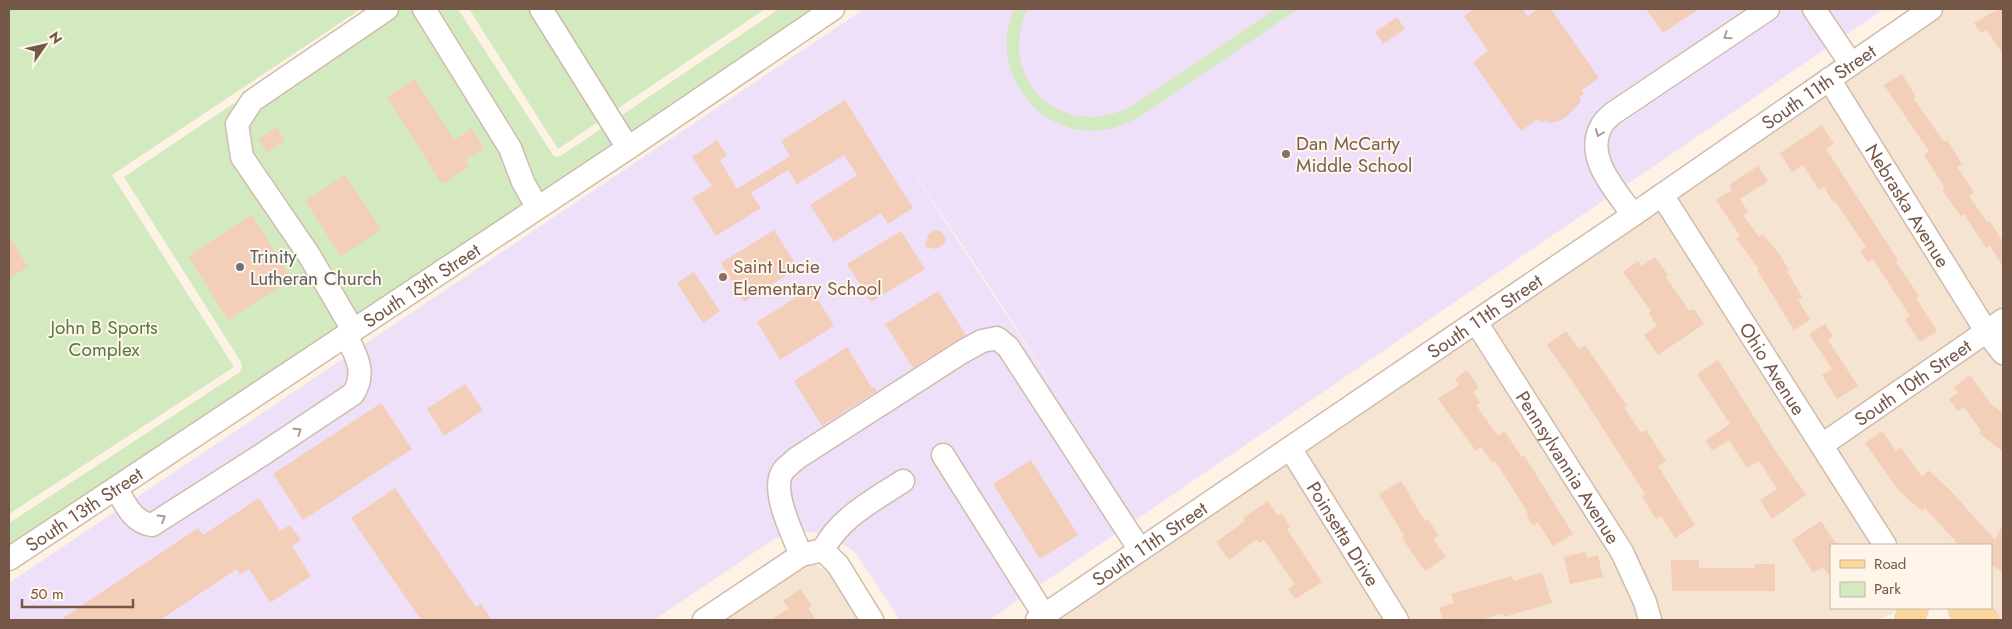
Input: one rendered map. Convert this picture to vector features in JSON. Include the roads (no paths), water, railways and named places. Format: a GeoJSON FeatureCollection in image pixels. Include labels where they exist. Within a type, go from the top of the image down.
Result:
{"type":"FeatureCollection","features":[{"type":"Feature","properties":{"kind":"street"},"geometry":{"type":"LineString","coordinates":[[116,488],[135,519],[144,524],[152,525],[353,394],[359,386],[361,374],[349,332],[309,256],[242,157],[237,124],[252,101],[387,9]]}},
{"type":"Feature","properties":{"kind":"street"},"geometry":{"type":"LineString","coordinates":[[424,9],[510,148],[523,182],[537,208]]}},
{"type":"Feature","properties":{"kind":"street"},"geometry":{"type":"LineString","coordinates":[[541,9],[628,148]]}},
{"type":"Feature","properties":{"kind":"street","name":"South 13th Street"},"geometry":{"type":"LineString","coordinates":[[9,559],[628,148],[833,9]]}},
{"type":"Feature","properties":{"kind":"street"},"geometry":{"type":"LineString","coordinates":[[1633,215],[1598,161],[1596,141],[1602,125],[1612,114],[1768,9]]}},
{"type":"Feature","properties":{"kind":"street"},"geometry":{"type":"LineString","coordinates":[[1814,9],[1851,64]]}},
{"type":"Feature","properties":{"kind":"street","name":"South 11th Street"},"geometry":{"type":"LineString","coordinates":[[1040,618],[1633,215],[1931,9]]}},
{"type":"Feature","properties":{"kind":"street","name":"Nebraska Avenue"},"geometry":{"type":"LineString","coordinates":[[1828,79],[1995,325],[2003,354]]}},
{"type":"Feature","properties":{"kind":"street","name":"Ohio Avenue"},"geometry":{"type":"LineString","coordinates":[[1662,195],[1886,544]]}},
{"type":"Feature","properties":{"kind":"street","name":"Pennsylvannia Avenue"},"geometry":{"type":"LineString","coordinates":[[1476,322],[1622,552],[1646,602],[1650,620]]}},
{"type":"Feature","properties":{"kind":"street","name":"South 10th Street"},"geometry":{"type":"LineString","coordinates":[[1822,445],[1995,325]]}},
{"type":"Feature","properties":{"kind":"street"},"geometry":{"type":"LineString","coordinates":[[872,620],[838,565],[812,552],[787,518],[778,488],[782,472],[798,458],[982,341],[997,338],[1008,348],[1140,550]]}},
{"type":"Feature","properties":{"kind":"street","name":"Poinsetta Drive"},"geometry":{"type":"LineString","coordinates":[[1290,448],[1397,620]]}},
{"type":"Feature","properties":{"kind":"street"},"geometry":{"type":"LineString","coordinates":[[942,456],[1040,618]]}},
{"type":"Feature","properties":{"kind":"street"},"geometry":{"type":"LineString","coordinates":[[704,620],[812,552],[828,540],[841,525],[903,481]]}},
{"type":"Feature","properties":{"kind":"place","name":"Dan McCarty Middle School"},"geometry":{"type":"Point","coordinates":[1286,154]}},
{"type":"Feature","properties":{"kind":"place","name":"Trinity Lutheran Church"},"geometry":{"type":"Point","coordinates":[240,267]}},
{"type":"Feature","properties":{"kind":"place","name":"Saint Lucie Elementary School"},"geometry":{"type":"Point","coordinates":[723,277]}},
{"type":"Feature","properties":{"kind":"park label","name":"John B Sports Complex"},"geometry":{"type":"Point","coordinates":[104,338]}}]}
